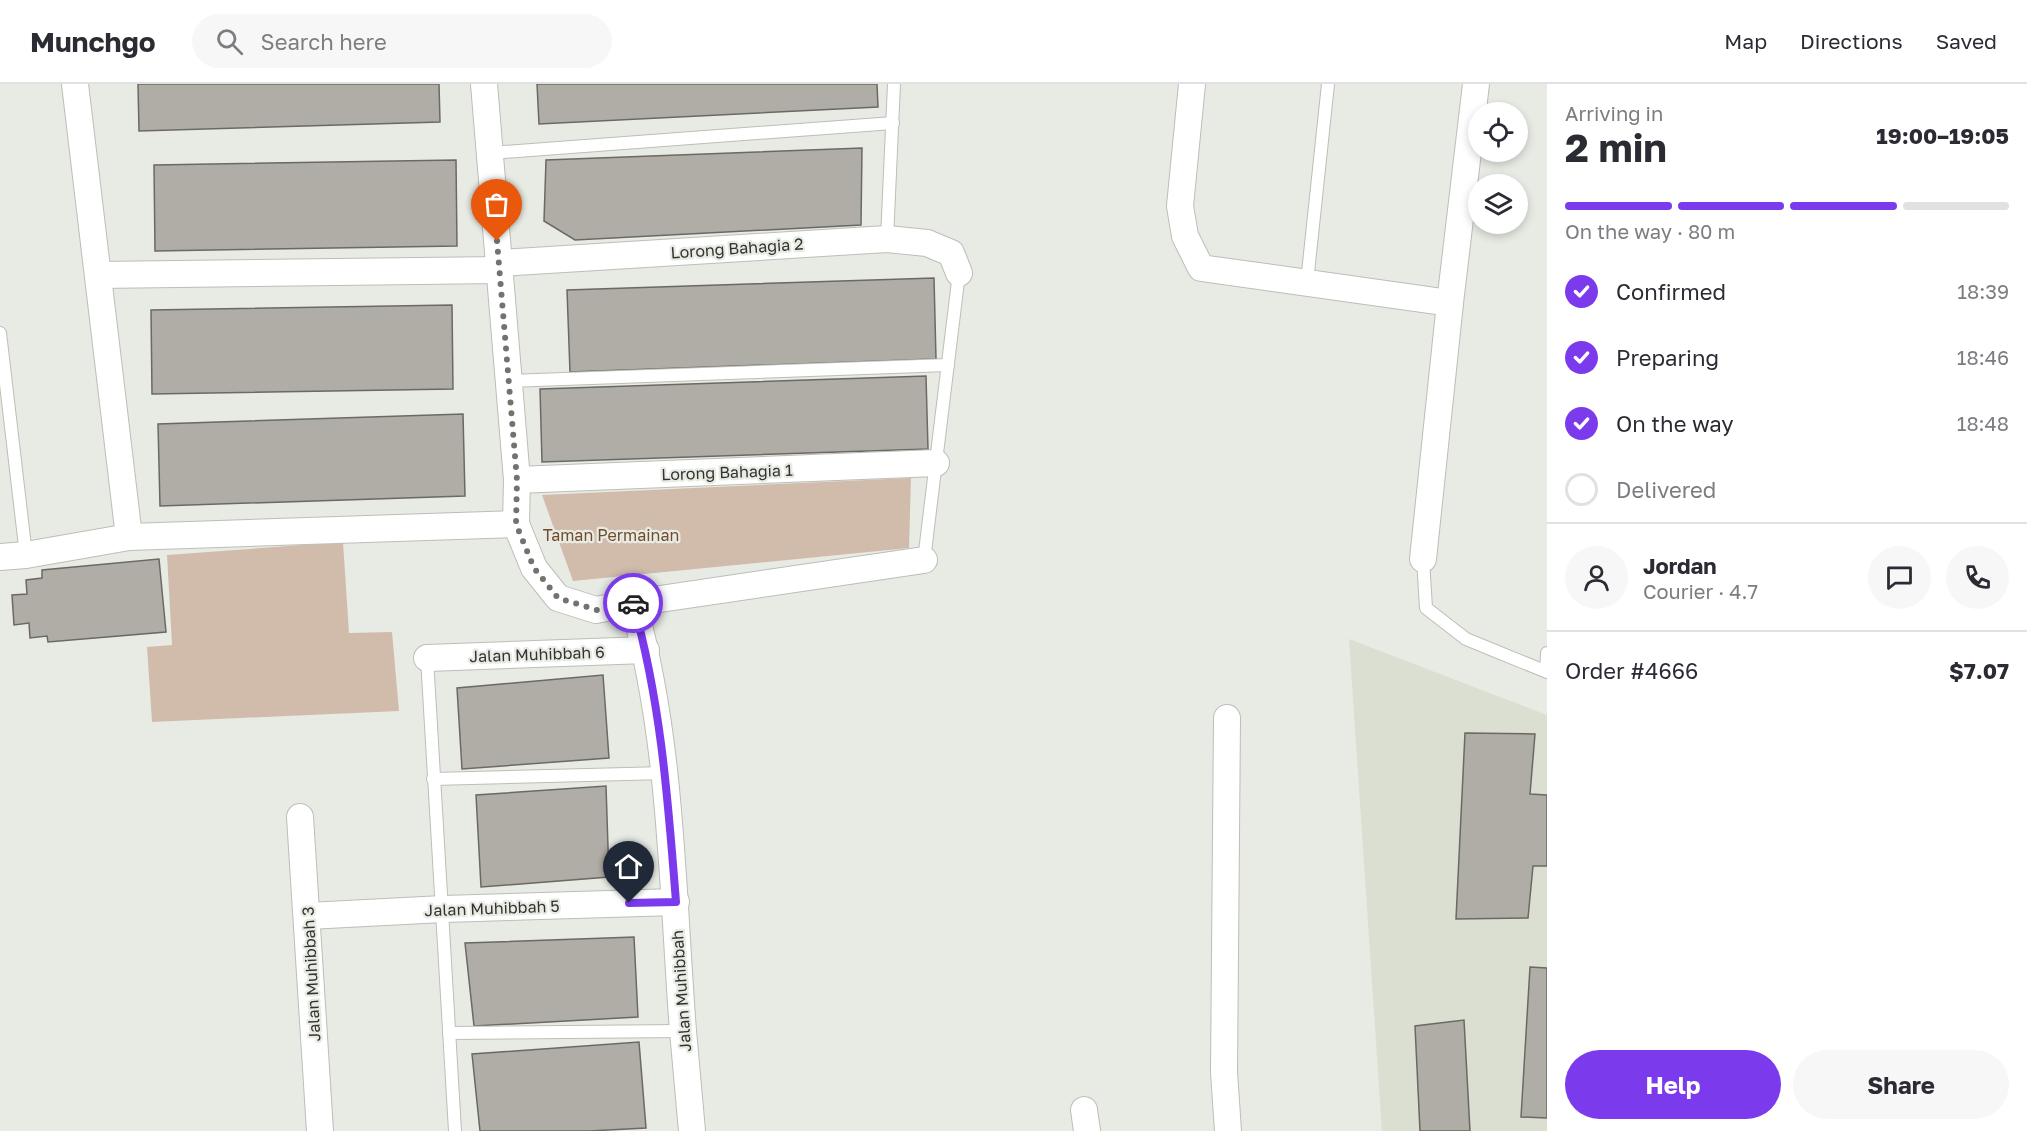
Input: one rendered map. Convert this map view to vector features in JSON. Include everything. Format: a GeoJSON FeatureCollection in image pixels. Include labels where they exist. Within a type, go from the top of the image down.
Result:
{"type":"FeatureCollection","features":[{"type":"Feature","properties":{"kind":"street"},"geometry":{"type":"LineString","coordinates":[[75,84],[129,537]]}},
{"type":"Feature","properties":{"kind":"street"},"geometry":{"type":"LineString","coordinates":[[484,84],[517,480],[516,524],[534,568],[558,598],[597,610],[924,560]]}},
{"type":"Feature","properties":{"kind":"street"},"geometry":{"type":"LineString","coordinates":[[1192,84],[1180,206],[1185,236],[1201,268],[1450,303]]}},
{"type":"Feature","properties":{"kind":"street"},"geometry":{"type":"LineString","coordinates":[[1423,559],[1476,84]]}},
{"type":"Feature","properties":{"kind":"street","name":"Lorong Bahagia 2"},"geometry":{"type":"LineString","coordinates":[[98,275],[499,266],[887,238],[927,243],[951,253],[959,273]]}},
{"type":"Feature","properties":{"kind":"street","name":"Lorong Bahagia 1"},"geometry":{"type":"LineString","coordinates":[[517,480],[936,463]]}},
{"type":"Feature","properties":{"kind":"street"},"geometry":{"type":"LineString","coordinates":[[0,557],[26,555],[129,537],[516,524]]}},
{"type":"Feature","properties":{"kind":"street","name":"Jalan Muhibbah"},"geometry":{"type":"LineString","coordinates":[[633,603],[646,650],[666,773],[692,1131]]}},
{"type":"Feature","properties":{"kind":"street","name":"Jalan Muhibbah 6"},"geometry":{"type":"LineString","coordinates":[[427,658],[646,650]]}},
{"type":"Feature","properties":{"kind":"street"},"geometry":{"type":"LineString","coordinates":[[1227,718],[1224,1072],[1228,1131]]}},
{"type":"Feature","properties":{"kind":"street","name":"Jalan Muhibbah 3"},"geometry":{"type":"LineString","coordinates":[[300,817],[320,1131]]}},
{"type":"Feature","properties":{"kind":"street","name":"Jalan Muhibbah 5"},"geometry":{"type":"LineString","coordinates":[[308,916],[442,909],[676,902]]}},
{"type":"Feature","properties":{"kind":"lane"},"geometry":{"type":"LineString","coordinates":[[887,238],[894,84]]}},
{"type":"Feature","properties":{"kind":"lane"},"geometry":{"type":"LineString","coordinates":[[1307,282],[1328,84]]}},
{"type":"Feature","properties":{"kind":"lane"},"geometry":{"type":"LineString","coordinates":[[490,153],[893,123]]}},
{"type":"Feature","properties":{"kind":"lane"},"geometry":{"type":"LineString","coordinates":[[924,560],[959,273]]}},
{"type":"Feature","properties":{"kind":"lane"},"geometry":{"type":"LineString","coordinates":[[0,333],[26,555]]}},
{"type":"Feature","properties":{"kind":"lane"},"geometry":{"type":"LineString","coordinates":[[509,381],[948,365]]}},
{"type":"Feature","properties":{"kind":"lane"},"geometry":{"type":"LineString","coordinates":[[1423,559],[1426,608],[1466,639],[1546,672],[1547,653]]}},
{"type":"Feature","properties":{"kind":"lane"},"geometry":{"type":"LineString","coordinates":[[427,658],[455,1131]]}},
{"type":"Feature","properties":{"kind":"lane"},"geometry":{"type":"LineString","coordinates":[[434,779],[666,773]]}},
{"type":"Feature","properties":{"kind":"lane"},"geometry":{"type":"LineString","coordinates":[[448,1033],[683,1031]]}},
{"type":"Feature","properties":{"kind":"shaded area"},"geometry":{"type":"Polygon","coordinates":[[[1349,639],[1547,715],[1547,1131],[1382,1131],[1349,639]]]}},
{"type":"Feature","properties":{"kind":"green space","name":"Taman Permainan"},"geometry":{"type":"Polygon","coordinates":[[[911,478],[909,548],[573,581],[542,495],[911,478]]]}},
{"type":"Feature","properties":{"kind":"green space"},"geometry":{"type":"Polygon","coordinates":[[[343,542],[349,633],[392,632],[399,711],[152,722],[147,647],[172,645],[167,555],[343,542]]]}},
{"type":"Feature","properties":{"kind":"building"},"geometry":{"type":"Polygon","coordinates":[[[138,84],[439,84],[440,122],[139,131],[138,84]]]}},
{"type":"Feature","properties":{"kind":"building"},"geometry":{"type":"Polygon","coordinates":[[[537,84],[877,84],[878,107],[539,124],[537,84]]]}},
{"type":"Feature","properties":{"kind":"building"},"geometry":{"type":"Polygon","coordinates":[[[862,148],[861,225],[575,240],[544,221],[546,160],[862,148]]]}},
{"type":"Feature","properties":{"kind":"building"},"geometry":{"type":"Polygon","coordinates":[[[456,160],[457,246],[155,251],[154,165],[456,160]]]}},
{"type":"Feature","properties":{"kind":"building"},"geometry":{"type":"Polygon","coordinates":[[[934,278],[936,359],[570,372],[567,290],[934,278]]]}},
{"type":"Feature","properties":{"kind":"building"},"geometry":{"type":"Polygon","coordinates":[[[452,305],[453,389],[152,394],[151,310],[452,305]]]}},
{"type":"Feature","properties":{"kind":"building"},"geometry":{"type":"Polygon","coordinates":[[[926,376],[928,449],[542,462],[540,389],[926,376]]]}},
{"type":"Feature","properties":{"kind":"building"},"geometry":{"type":"Polygon","coordinates":[[[463,414],[465,496],[160,506],[158,424],[463,414]]]}},
{"type":"Feature","properties":{"kind":"building"},"geometry":{"type":"Polygon","coordinates":[[[159,559],[166,632],[48,642],[47,636],[30,638],[29,623],[14,625],[12,595],[27,594],[26,580],[42,578],[42,570],[159,559]]]}},
{"type":"Feature","properties":{"kind":"building"},"geometry":{"type":"Polygon","coordinates":[[[603,675],[609,758],[462,769],[457,688],[603,675]]]}},
{"type":"Feature","properties":{"kind":"building"},"geometry":{"type":"Polygon","coordinates":[[[1465,733],[1535,734],[1530,794],[1547,795],[1547,866],[1533,866],[1528,918],[1456,919],[1465,733]]]}},
{"type":"Feature","properties":{"kind":"building"},"geometry":{"type":"Polygon","coordinates":[[[606,786],[609,877],[481,887],[476,795],[606,786]]]}},
{"type":"Feature","properties":{"kind":"building"},"geometry":{"type":"Polygon","coordinates":[[[634,937],[638,1017],[474,1026],[465,943],[634,937]]]}},
{"type":"Feature","properties":{"kind":"building"},"geometry":{"type":"Polygon","coordinates":[[[1530,967],[1547,968],[1547,1118],[1521,1117],[1530,967]]]}},
{"type":"Feature","properties":{"kind":"building"},"geometry":{"type":"Polygon","coordinates":[[[1464,1020],[1470,1131],[1420,1131],[1415,1026],[1464,1020]]]}},
{"type":"Feature","properties":{"kind":"building"},"geometry":{"type":"Polygon","coordinates":[[[639,1042],[646,1128],[589,1131],[480,1131],[472,1054],[639,1042]]]}},
{"type":"Feature","properties":{"kind":"way so far"},"geometry":{"type":"LineString","coordinates":[[497,241],[517,480],[516,524],[534,568],[558,598],[597,610],[633,603]]}},
{"type":"Feature","properties":{"kind":"route"},"geometry":{"type":"LineString","coordinates":[[629,903],[676,902],[666,773],[646,650],[633,603]]}}]}
